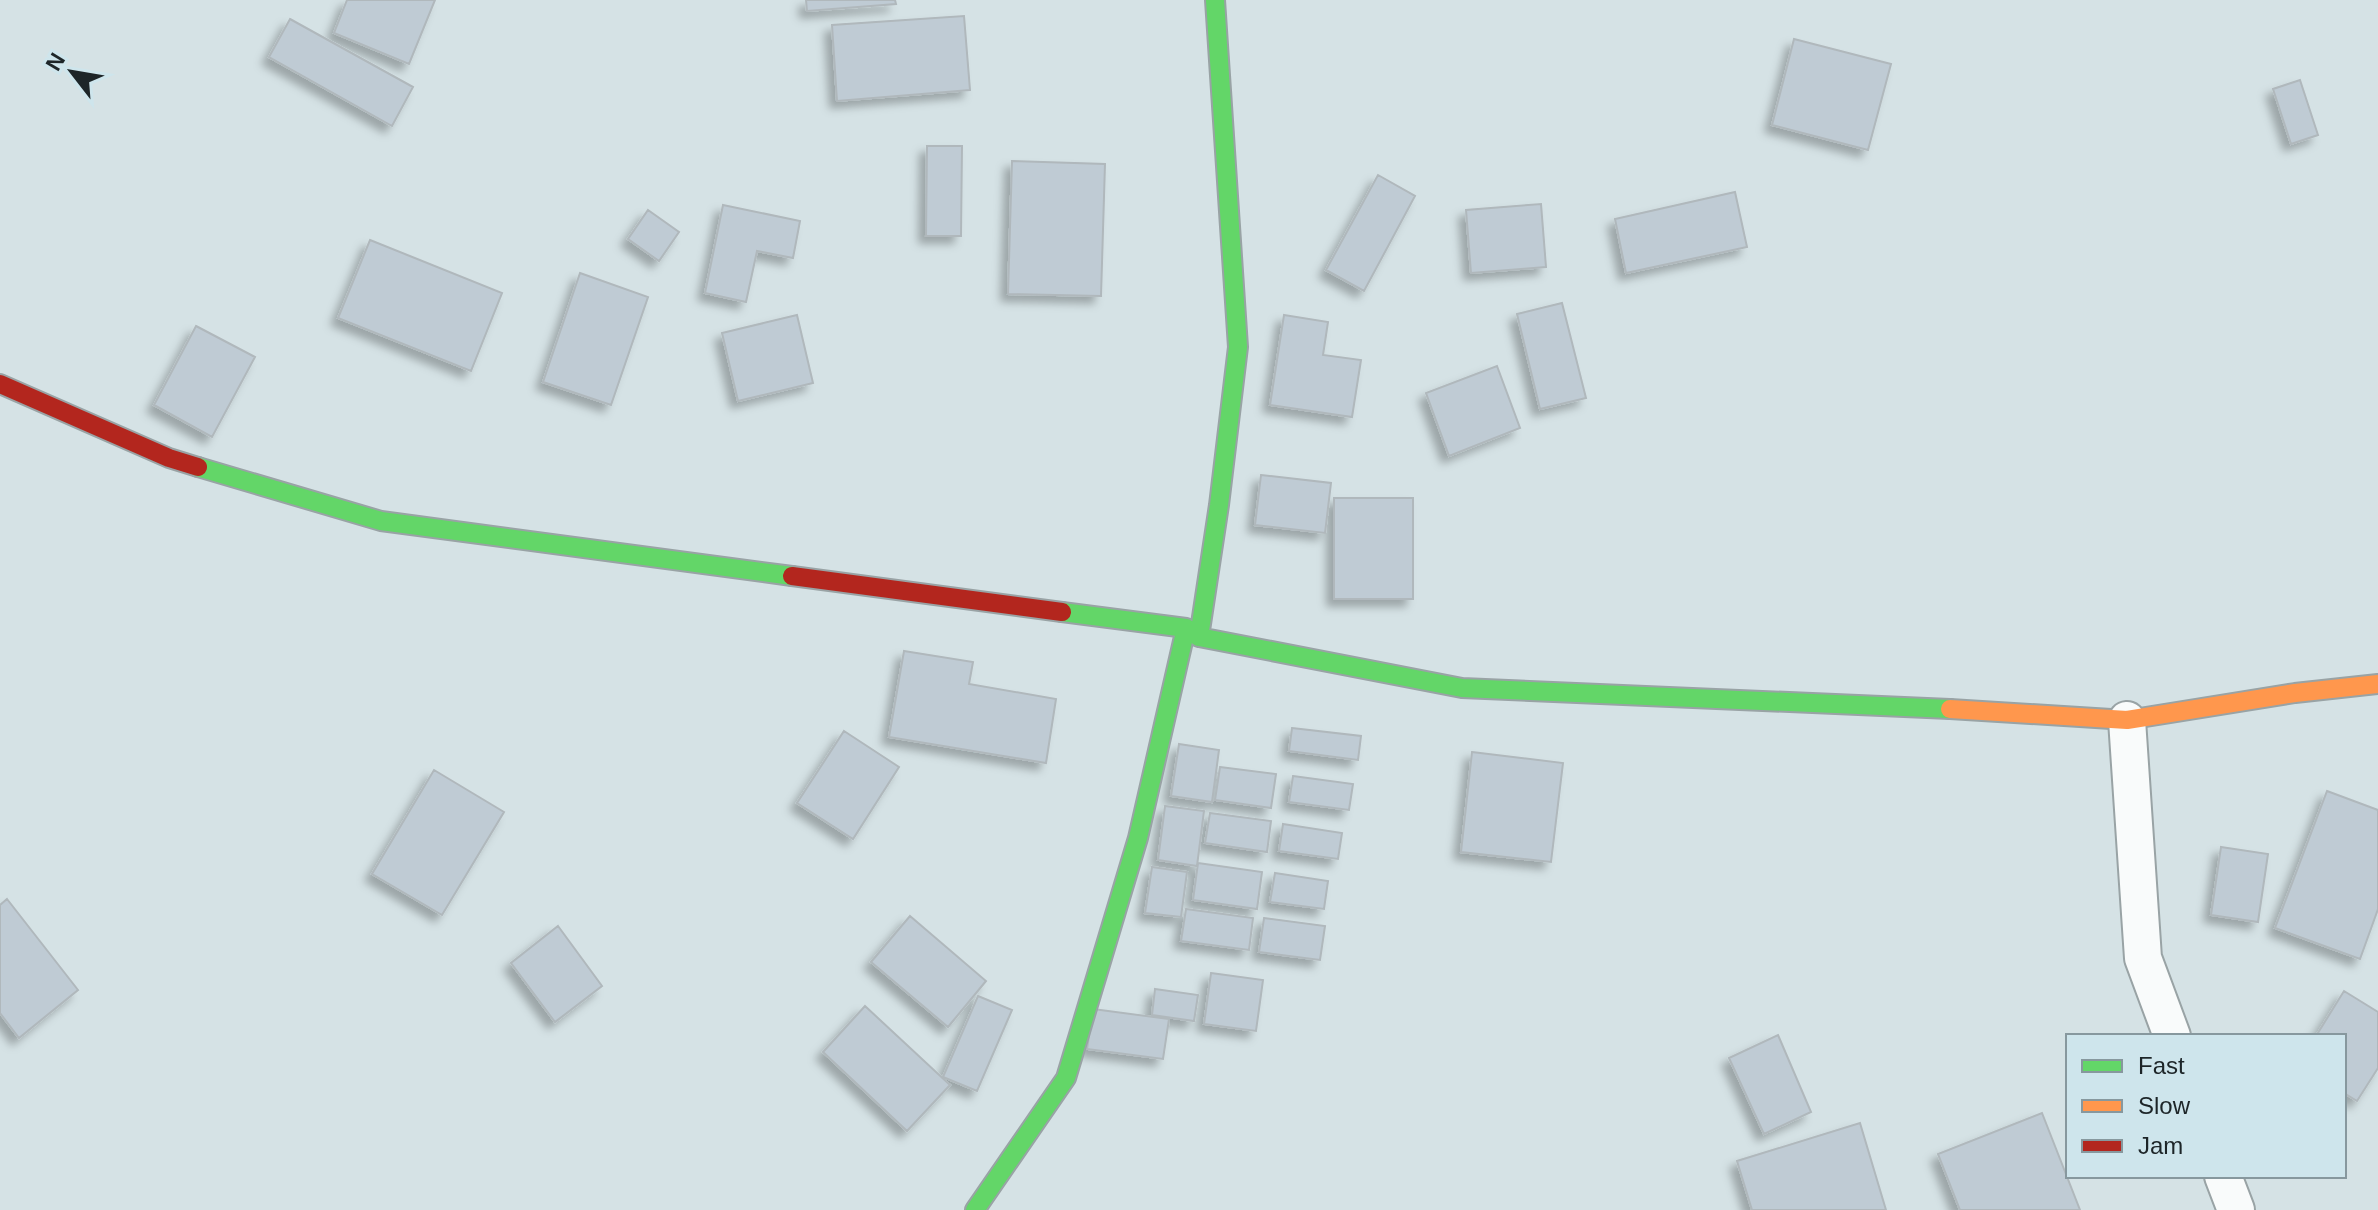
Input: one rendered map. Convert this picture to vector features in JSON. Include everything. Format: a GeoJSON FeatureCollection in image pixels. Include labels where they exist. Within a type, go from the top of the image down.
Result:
{"type":"FeatureCollection","features":[{"type":"Feature","properties":{"kind":"street"},"geometry":{"type":"LineString","coordinates":[[975,1210],[1066,1078],[1138,838],[1192,633],[1219,505],[1238,347],[1215,0]]}},
{"type":"Feature","properties":{"kind":"street"},"geometry":{"type":"LineString","coordinates":[[0,384],[169,458],[381,521],[1192,633],[1462,688],[1912,707],[2127,720],[2295,693],[2378,684]]}},
{"type":"Feature","properties":{"kind":"street"},"geometry":{"type":"LineString","coordinates":[[2127,720],[2143,958],[2171,1034]]}},
{"type":"Feature","properties":{"kind":"street"},"geometry":{"type":"LineString","coordinates":[[2224,1178],[2236,1210]]}},
{"type":"Feature","properties":{"kind":"building"},"geometry":{"type":"Polygon","coordinates":[[[347,0],[435,0],[409,64],[334,33],[347,0]]]}},
{"type":"Feature","properties":{"kind":"building"},"geometry":{"type":"Polygon","coordinates":[[[806,0],[895,0],[896,4],[807,11],[806,0]]]}},
{"type":"Feature","properties":{"kind":"building"},"geometry":{"type":"Polygon","coordinates":[[[964,16],[970,90],[837,101],[832,25],[964,16]]]}},
{"type":"Feature","properties":{"kind":"building"},"geometry":{"type":"Polygon","coordinates":[[[290,19],[413,87],[392,126],[269,57],[290,19]]]}},
{"type":"Feature","properties":{"kind":"building"},"geometry":{"type":"Polygon","coordinates":[[[1794,39],[1891,64],[1868,150],[1772,125],[1794,39]]]}},
{"type":"Feature","properties":{"kind":"building"},"geometry":{"type":"Polygon","coordinates":[[[2300,80],[2318,135],[2291,144],[2273,89],[2300,80]]]}},
{"type":"Feature","properties":{"kind":"building"},"geometry":{"type":"Polygon","coordinates":[[[927,146],[962,146],[961,236],[926,236],[927,146]]]}},
{"type":"Feature","properties":{"kind":"building"},"geometry":{"type":"Polygon","coordinates":[[[1012,161],[1105,164],[1101,296],[1008,294],[1012,161]]]}},
{"type":"Feature","properties":{"kind":"building"},"geometry":{"type":"Polygon","coordinates":[[[1378,175],[1415,196],[1364,291],[1326,270],[1378,175]]]}},
{"type":"Feature","properties":{"kind":"building"},"geometry":{"type":"Polygon","coordinates":[[[1735,192],[1747,247],[1626,273],[1615,219],[1735,192]]]}},
{"type":"Feature","properties":{"kind":"building"},"geometry":{"type":"Polygon","coordinates":[[[1541,204],[1546,267],[1471,273],[1466,210],[1541,204]]]}},
{"type":"Feature","properties":{"kind":"building"},"geometry":{"type":"Polygon","coordinates":[[[723,205],[800,221],[793,258],[757,251],[746,302],[705,293],[723,205]]]}},
{"type":"Feature","properties":{"kind":"building"},"geometry":{"type":"Polygon","coordinates":[[[648,210],[679,232],[659,261],[628,239],[648,210]]]}},
{"type":"Feature","properties":{"kind":"building"},"geometry":{"type":"Polygon","coordinates":[[[370,240],[502,293],[471,371],[338,318],[370,240]]]}},
{"type":"Feature","properties":{"kind":"building"},"geometry":{"type":"Polygon","coordinates":[[[580,273],[648,297],[611,405],[543,382],[580,273]]]}},
{"type":"Feature","properties":{"kind":"building"},"geometry":{"type":"Polygon","coordinates":[[[1562,303],[1586,398],[1540,409],[1517,314],[1562,303]]]}},
{"type":"Feature","properties":{"kind":"building"},"geometry":{"type":"Polygon","coordinates":[[[797,315],[813,383],[738,401],[722,333],[797,315]]]}},
{"type":"Feature","properties":{"kind":"building"},"geometry":{"type":"Polygon","coordinates":[[[1284,315],[1328,322],[1323,355],[1361,360],[1352,417],[1270,405],[1284,315]]]}},
{"type":"Feature","properties":{"kind":"building"},"geometry":{"type":"Polygon","coordinates":[[[196,326],[255,357],[212,437],[154,405],[196,326]]]}},
{"type":"Feature","properties":{"kind":"building"},"geometry":{"type":"Polygon","coordinates":[[[1497,366],[1520,428],[1449,456],[1426,393],[1497,366]]]}},
{"type":"Feature","properties":{"kind":"building"},"geometry":{"type":"Polygon","coordinates":[[[1261,475],[1331,483],[1325,533],[1255,525],[1261,475]]]}},
{"type":"Feature","properties":{"kind":"building"},"geometry":{"type":"Polygon","coordinates":[[[1334,498],[1413,498],[1413,599],[1334,599],[1334,498]]]}},
{"type":"Feature","properties":{"kind":"building"},"geometry":{"type":"Polygon","coordinates":[[[904,651],[973,662],[969,684],[1056,699],[1046,763],[889,737],[904,651]]]}},
{"type":"Feature","properties":{"kind":"building"},"geometry":{"type":"Polygon","coordinates":[[[1292,728],[1361,736],[1358,760],[1289,751],[1292,728]]]}},
{"type":"Feature","properties":{"kind":"building"},"geometry":{"type":"Polygon","coordinates":[[[844,731],[899,767],[853,839],[797,803],[844,731]]]}},
{"type":"Feature","properties":{"kind":"building"},"geometry":{"type":"Polygon","coordinates":[[[1179,744],[1219,750],[1212,802],[1171,796],[1179,744]]]}},
{"type":"Feature","properties":{"kind":"building"},"geometry":{"type":"Polygon","coordinates":[[[1472,752],[1563,763],[1551,862],[1461,852],[1472,752]]]}},
{"type":"Feature","properties":{"kind":"building"},"geometry":{"type":"Polygon","coordinates":[[[1220,767],[1276,774],[1271,808],[1215,800],[1220,767]]]}},
{"type":"Feature","properties":{"kind":"building"},"geometry":{"type":"Polygon","coordinates":[[[434,770],[504,812],[442,915],[372,874],[434,770]]]}},
{"type":"Feature","properties":{"kind":"building"},"geometry":{"type":"Polygon","coordinates":[[[1293,776],[1353,784],[1349,810],[1289,802],[1293,776]]]}},
{"type":"Feature","properties":{"kind":"building"},"geometry":{"type":"Polygon","coordinates":[[[2327,791],[2378,810],[2378,909],[2360,959],[2275,928],[2327,791]]]}},
{"type":"Feature","properties":{"kind":"building"},"geometry":{"type":"Polygon","coordinates":[[[1165,806],[1204,811],[1197,866],[1158,860],[1165,806]]]}},
{"type":"Feature","properties":{"kind":"building"},"geometry":{"type":"Polygon","coordinates":[[[1210,813],[1271,821],[1267,852],[1205,843],[1210,813]]]}},
{"type":"Feature","properties":{"kind":"building"},"geometry":{"type":"Polygon","coordinates":[[[1283,824],[1342,833],[1338,859],[1279,851],[1283,824]]]}},
{"type":"Feature","properties":{"kind":"building"},"geometry":{"type":"Polygon","coordinates":[[[2221,847],[2268,854],[2258,922],[2211,915],[2221,847]]]}},
{"type":"Feature","properties":{"kind":"building"},"geometry":{"type":"Polygon","coordinates":[[[1198,863],[1262,872],[1257,909],[1193,900],[1198,863]]]}},
{"type":"Feature","properties":{"kind":"building"},"geometry":{"type":"Polygon","coordinates":[[[1152,867],[1187,872],[1181,917],[1145,913],[1152,867]]]}},
{"type":"Feature","properties":{"kind":"building"},"geometry":{"type":"Polygon","coordinates":[[[1275,873],[1328,881],[1324,909],[1270,902],[1275,873]]]}},
{"type":"Feature","properties":{"kind":"building"},"geometry":{"type":"Polygon","coordinates":[[[7,899],[78,990],[19,1038],[0,1013],[0,905],[7,899]]]}},
{"type":"Feature","properties":{"kind":"building"},"geometry":{"type":"Polygon","coordinates":[[[1186,909],[1253,918],[1249,950],[1181,941],[1186,909]]]}},
{"type":"Feature","properties":{"kind":"building"},"geometry":{"type":"Polygon","coordinates":[[[910,916],[986,981],[948,1027],[871,962],[910,916]]]}},
{"type":"Feature","properties":{"kind":"building"},"geometry":{"type":"Polygon","coordinates":[[[1264,918],[1325,926],[1320,960],[1259,952],[1264,918]]]}},
{"type":"Feature","properties":{"kind":"building"},"geometry":{"type":"Polygon","coordinates":[[[558,926],[602,986],[555,1022],[511,963],[558,926]]]}},
{"type":"Feature","properties":{"kind":"building"},"geometry":{"type":"Polygon","coordinates":[[[1211,973],[1263,980],[1256,1031],[1204,1024],[1211,973]]]}},
{"type":"Feature","properties":{"kind":"building"},"geometry":{"type":"Polygon","coordinates":[[[1155,989],[1198,995],[1194,1021],[1152,1015],[1155,989]]]}},
{"type":"Feature","properties":{"kind":"building"},"geometry":{"type":"Polygon","coordinates":[[[2344,991],[2378,1012],[2378,1068],[2357,1101],[2346,1094],[2346,1034],[2317,1034],[2344,991]]]}},
{"type":"Feature","properties":{"kind":"building"},"geometry":{"type":"Polygon","coordinates":[[[978,996],[1012,1010],[977,1091],[943,1077],[978,996]]]}},
{"type":"Feature","properties":{"kind":"building"},"geometry":{"type":"Polygon","coordinates":[[[865,1006],[950,1085],[907,1131],[823,1052],[865,1006]]]}},
{"type":"Feature","properties":{"kind":"building"},"geometry":{"type":"Polygon","coordinates":[[[1093,1009],[1169,1019],[1163,1059],[1087,1049],[1093,1009]]]}},
{"type":"Feature","properties":{"kind":"building"},"geometry":{"type":"Polygon","coordinates":[[[1778,1035],[1811,1112],[1764,1134],[1729,1058],[1778,1035]]]}},
{"type":"Feature","properties":{"kind":"building"},"geometry":{"type":"Polygon","coordinates":[[[2042,1113],[2080,1210],[1960,1210],[1938,1154],[2042,1113]]]}},
{"type":"Feature","properties":{"kind":"building"},"geometry":{"type":"Polygon","coordinates":[[[1860,1123],[1886,1210],[1752,1210],[1737,1161],[1860,1123]]]}},
{"type":"Feature","properties":{"kind":"traffic: fast"},"geometry":{"type":"LineString","coordinates":[[1199,637],[1238,347],[1215,0]]}},
{"type":"Feature","properties":{"kind":"traffic: fast"},"geometry":{"type":"LineString","coordinates":[[198,467],[381,521],[792,576]]}},
{"type":"Feature","properties":{"kind":"traffic: fast"},"geometry":{"type":"LineString","coordinates":[[1062,612],[1186,628],[1199,637],[1462,688],[1950,709]]}},
{"type":"Feature","properties":{"kind":"traffic: fast"},"geometry":{"type":"LineString","coordinates":[[975,1210],[1066,1078],[1138,838],[1186,628]]}},
{"type":"Feature","properties":{"kind":"traffic: slow"},"geometry":{"type":"LineString","coordinates":[[1950,709],[2127,720],[2295,693],[2378,684]]}},
{"type":"Feature","properties":{"kind":"traffic: jam"},"geometry":{"type":"LineString","coordinates":[[0,384],[169,458],[198,467]]}},
{"type":"Feature","properties":{"kind":"traffic: jam"},"geometry":{"type":"LineString","coordinates":[[792,576],[1062,612]]}}]}
